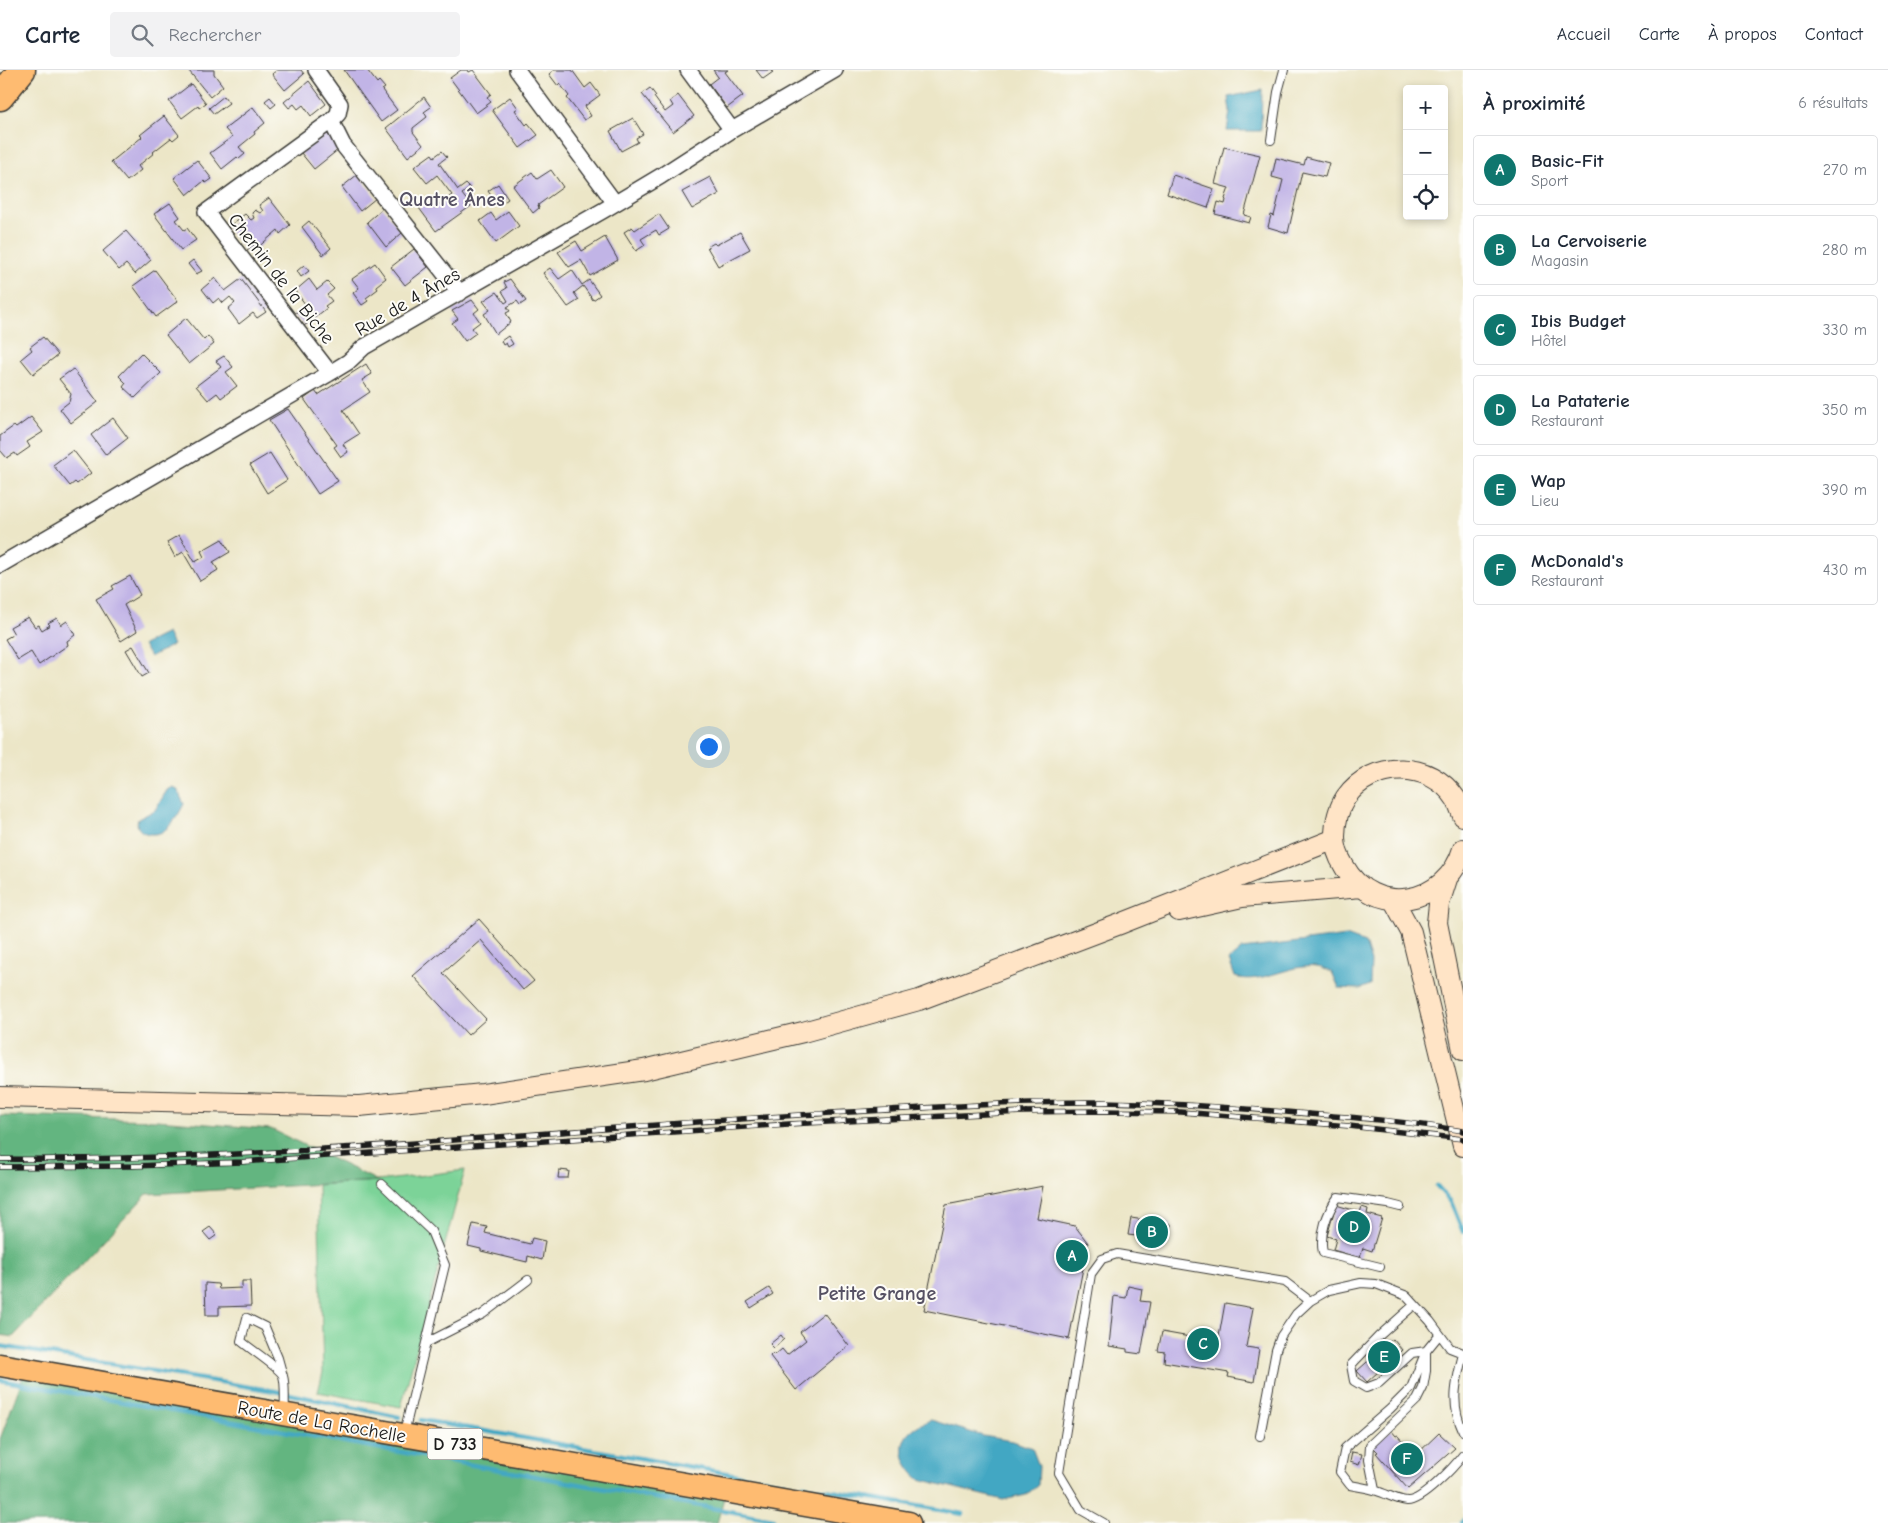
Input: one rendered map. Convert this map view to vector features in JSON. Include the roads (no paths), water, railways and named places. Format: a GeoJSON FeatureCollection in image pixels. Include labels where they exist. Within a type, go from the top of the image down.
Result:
{"type":"FeatureCollection","features":[{"type":"Feature","properties":{"kind":"highway"},"geometry":{"type":"LineString","coordinates":[[0,97],[22,70]]}},
{"type":"Feature","properties":{"kind":"main road"},"geometry":{"type":"LineString","coordinates":[[1463,816],[1456,799],[1441,783],[1422,772],[1401,768],[1380,772],[1361,782],[1346,798],[1337,818],[1335,839],[1339,858],[1348,874],[1362,887],[1376,895],[1393,899],[1413,898],[1432,892],[1447,879],[1460,861],[1463,849]]}},
{"type":"Feature","properties":{"kind":"main road"},"geometry":{"type":"LineString","coordinates":[[0,1097],[359,1106],[483,1094],[644,1070],[803,1032],[919,1000],[1121,924],[1335,839]]}},
{"type":"Feature","properties":{"kind":"main road"},"geometry":{"type":"LineString","coordinates":[[1447,879],[1439,904],[1437,923],[1463,1050]]}},
{"type":"Feature","properties":{"kind":"main road"},"geometry":{"type":"LineString","coordinates":[[1121,924],[1242,897],[1362,887]]}},
{"type":"Feature","properties":{"kind":"main road"},"geometry":{"type":"LineString","coordinates":[[1393,899],[1411,932],[1463,1146]]}},
{"type":"Feature","properties":{"kind":"main road","name":"Route de La Rochelle"},"geometry":{"type":"LineString","coordinates":[[0,1365],[896,1522]]}},
{"type":"Feature","properties":{"kind":"street"},"geometry":{"type":"LineString","coordinates":[[316,70],[340,104],[338,114],[331,121],[343,144],[460,294]]}},
{"type":"Feature","properties":{"kind":"street"},"geometry":{"type":"LineString","coordinates":[[517,70],[615,203]]}},
{"type":"Feature","properties":{"kind":"street"},"geometry":{"type":"LineString","coordinates":[[688,70],[732,130]]}},
{"type":"Feature","properties":{"kind":"street","name":"Rue de 4 Ânes"},"geometry":{"type":"LineString","coordinates":[[0,565],[330,373],[348,362],[364,347],[460,294],[615,203],[732,130],[834,70]]}},
{"type":"Feature","properties":{"kind":"street","name":"Chemin de la Biche"},"geometry":{"type":"LineString","coordinates":[[330,373],[206,212],[331,121]]}},
{"type":"Feature","properties":{"kind":"lane"},"geometry":{"type":"LineString","coordinates":[[1271,140],[1278,92],[1284,70]]}},
{"type":"Feature","properties":{"kind":"lane"},"geometry":{"type":"LineString","coordinates":[[382,1184],[431,1231],[445,1265],[403,1435]]}},
{"type":"Feature","properties":{"kind":"lane"},"geometry":{"type":"LineString","coordinates":[[1380,1268],[1323,1253],[1321,1242],[1330,1208],[1338,1197],[1400,1207]]}},
{"type":"Feature","properties":{"kind":"lane"},"geometry":{"type":"LineString","coordinates":[[1104,1523],[1081,1510],[1059,1473],[1091,1274],[1102,1259],[1117,1254],[1286,1282],[1310,1301]]}},
{"type":"Feature","properties":{"kind":"lane"},"geometry":{"type":"LineString","coordinates":[[426,1343],[483,1314],[528,1280]]}},
{"type":"Feature","properties":{"kind":"lane"},"geometry":{"type":"LineString","coordinates":[[1260,1436],[1276,1350],[1281,1336],[1296,1314],[1310,1301],[1329,1290],[1361,1283],[1376,1284],[1406,1296],[1450,1348],[1463,1353],[1454,1392],[1458,1420],[1463,1431]]}},
{"type":"Feature","properties":{"kind":"lane"},"geometry":{"type":"LineString","coordinates":[[1414,1305],[1379,1336],[1351,1365],[1354,1381],[1366,1388],[1379,1383],[1412,1353],[1426,1352]]}},
{"type":"Feature","properties":{"kind":"lane"},"geometry":{"type":"LineString","coordinates":[[283,1376],[277,1367],[263,1359],[241,1341],[247,1318],[265,1327],[278,1358],[283,1376],[285,1414]]}},
{"type":"Feature","properties":{"kind":"lane"},"geometry":{"type":"LineString","coordinates":[[1439,1335],[1426,1352],[1410,1388],[1390,1409],[1345,1448],[1340,1472],[1350,1485],[1375,1490],[1390,1497],[1408,1501],[1420,1497],[1456,1464],[1463,1455]]}},
{"type":"Feature","properties":{"kind":"lane"},"geometry":{"type":"LineString","coordinates":[[1375,1490],[1368,1460],[1370,1445],[1418,1400],[1425,1380],[1426,1352]]}},
{"type":"Feature","properties":{"kind":"water"},"geometry":{"type":"Polygon","coordinates":[[[1262,90],[1261,131],[1227,131],[1230,111],[1228,97],[1262,90]]]}},
{"type":"Feature","properties":{"kind":"water"},"geometry":{"type":"Polygon","coordinates":[[[167,633],[173,645],[150,657],[143,645],[167,633]]]}},
{"type":"Feature","properties":{"kind":"water"},"geometry":{"type":"Polygon","coordinates":[[[172,787],[177,789],[184,804],[175,820],[162,832],[144,833],[138,828],[138,819],[155,810],[167,790],[172,787]]]}},
{"type":"Feature","properties":{"kind":"water"},"geometry":{"type":"Polygon","coordinates":[[[1346,936],[1365,943],[1371,962],[1370,985],[1360,989],[1339,988],[1332,972],[1319,967],[1297,968],[1255,978],[1235,977],[1229,960],[1242,949],[1346,936]]]}},
{"type":"Feature","properties":{"kind":"water"},"geometry":{"type":"Polygon","coordinates":[[[931,1420],[983,1436],[1013,1441],[1032,1448],[1039,1466],[1038,1485],[1026,1495],[1003,1500],[919,1479],[908,1467],[903,1453],[903,1446],[909,1433],[931,1420]]]}},
{"type":"Feature","properties":{"kind":"waterway"},"geometry":{"type":"LineString","coordinates":[[1437,1186],[1451,1202],[1463,1232]]}},
{"type":"Feature","properties":{"kind":"waterway"},"geometry":{"type":"LineString","coordinates":[[0,1346],[275,1391],[399,1417]]}},
{"type":"Feature","properties":{"kind":"waterway"},"geometry":{"type":"LineString","coordinates":[[0,1380],[773,1519]]}},
{"type":"Feature","properties":{"kind":"waterway"},"geometry":{"type":"LineString","coordinates":[[421,1420],[784,1483]]}},
{"type":"Feature","properties":{"kind":"waterway"},"geometry":{"type":"LineString","coordinates":[[803,1486],[963,1514]]}},
{"type":"Feature","properties":{"kind":"railway"},"geometry":{"type":"LineString","coordinates":[[0,1159],[217,1155],[434,1142],[760,1117],[1044,1102],[1129,1103],[1232,1108],[1386,1121],[1463,1131]]}},
{"type":"Feature","properties":{"kind":"railway"},"geometry":{"type":"LineString","coordinates":[[0,1167],[133,1166],[242,1162],[789,1124],[1023,1112],[1181,1112],[1349,1126],[1463,1139]]}},
{"type":"Feature","properties":{"kind":"place","name":"La Pataterie"},"geometry":{"type":"Point","coordinates":[1354,1227]}},
{"type":"Feature","properties":{"kind":"place","name":"La Cervoiserie"},"geometry":{"type":"Point","coordinates":[1152,1232]}},
{"type":"Feature","properties":{"kind":"place","name":"Basic-Fit"},"geometry":{"type":"Point","coordinates":[1072,1256]}},
{"type":"Feature","properties":{"kind":"place","name":"Ibis Budget"},"geometry":{"type":"Point","coordinates":[1203,1344]}},
{"type":"Feature","properties":{"kind":"place","name":"Wap"},"geometry":{"type":"Point","coordinates":[1384,1357]}},
{"type":"Feature","properties":{"kind":"place","name":"McDonald's"},"geometry":{"type":"Point","coordinates":[1407,1459]}},
{"type":"Feature","properties":{"kind":"district","name":"Quatre Ânes"},"geometry":{"type":"Point","coordinates":[452,199]}},
{"type":"Feature","properties":{"kind":"district","name":"Petite Grange"},"geometry":{"type":"Point","coordinates":[877,1293]}}]}
